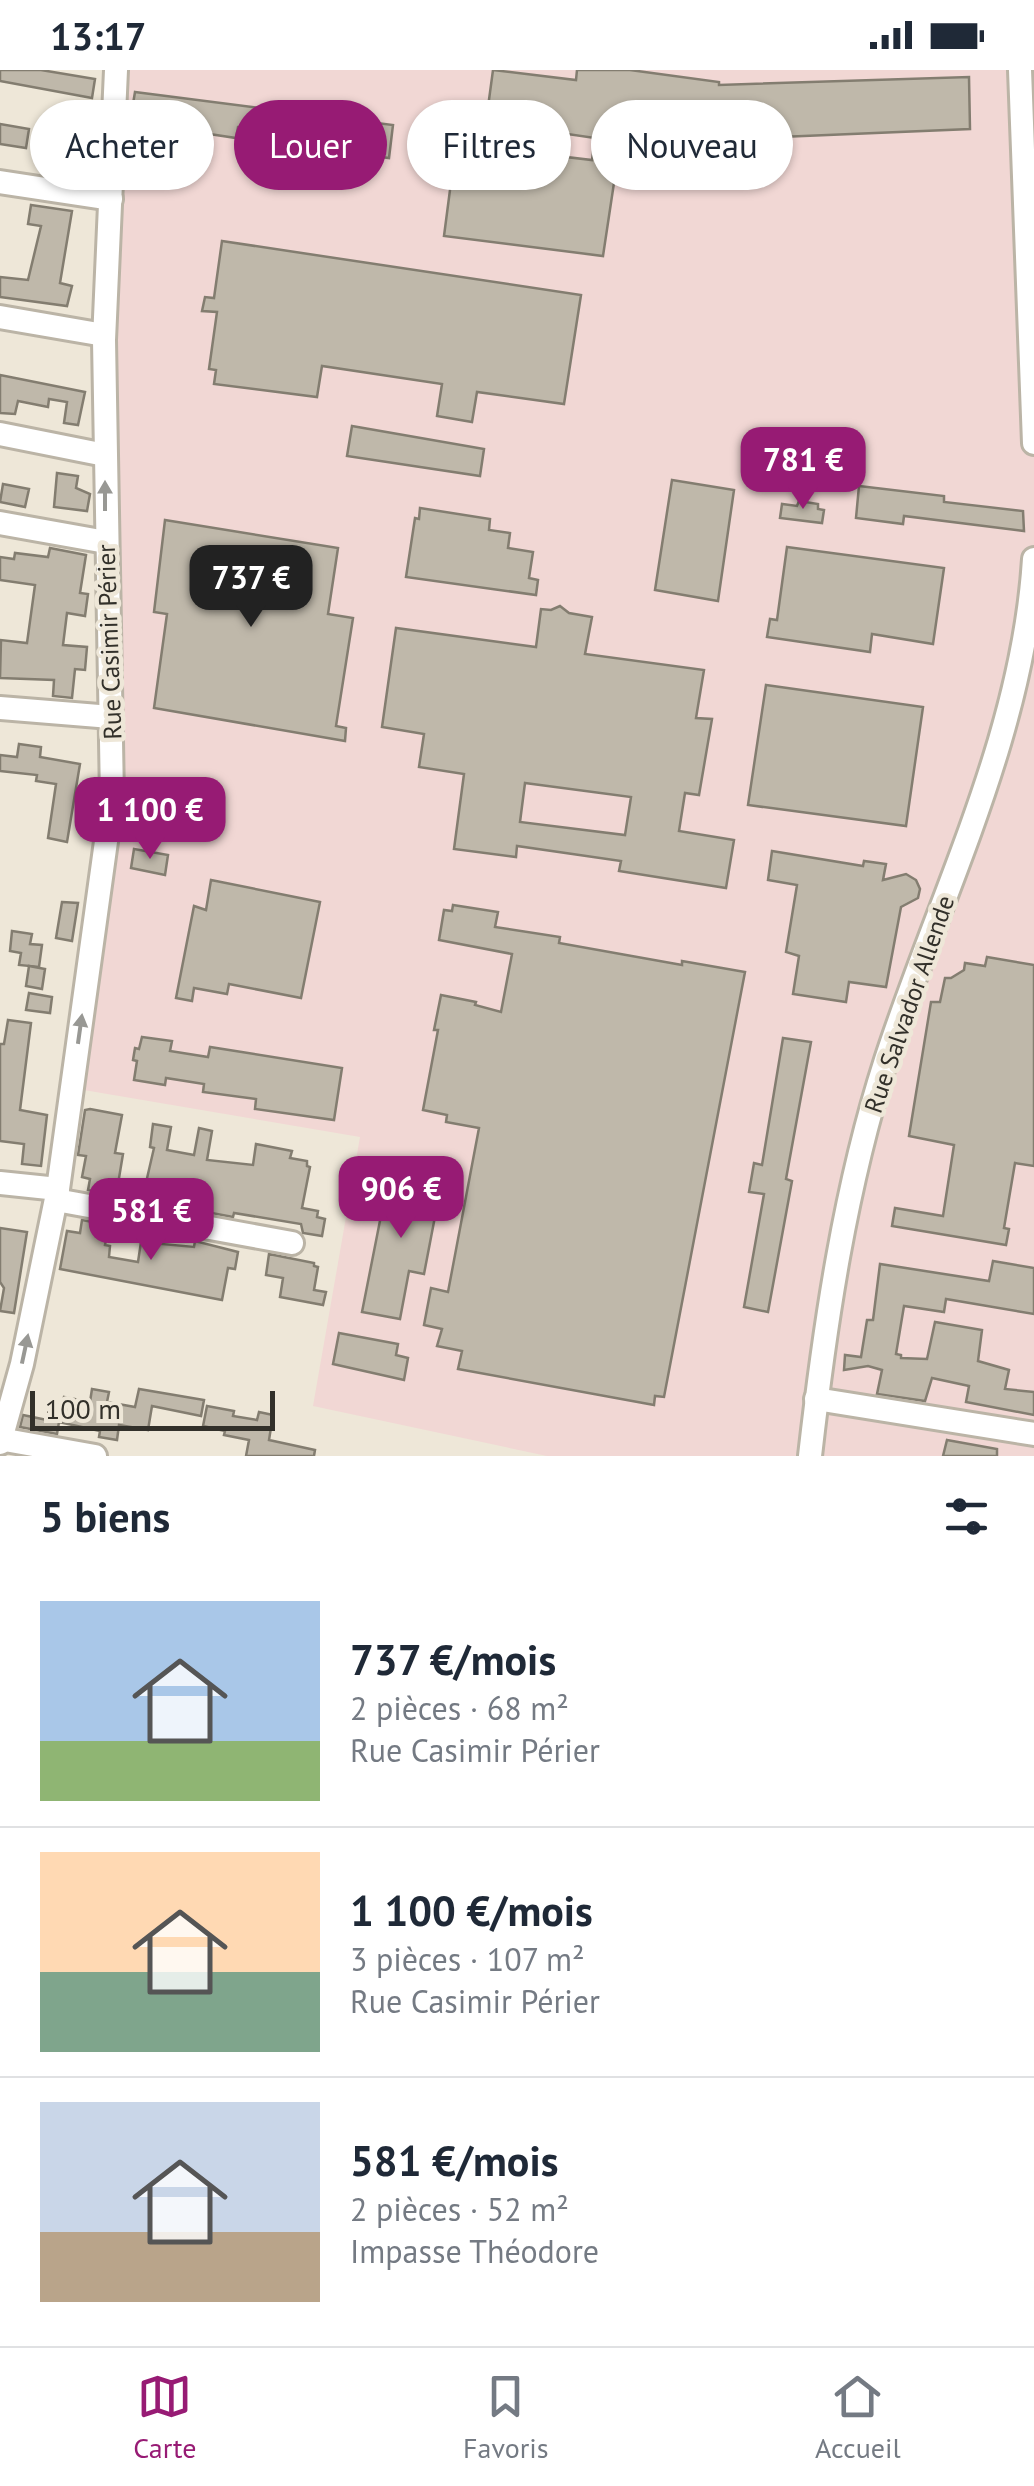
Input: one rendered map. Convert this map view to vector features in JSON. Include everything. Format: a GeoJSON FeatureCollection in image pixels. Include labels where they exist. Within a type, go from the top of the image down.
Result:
{"type":"FeatureCollection","features":[{"type":"Feature","properties":{"kind":"street","name":"Rue Casimir Périer"},"geometry":{"type":"LineString","coordinates":[[1,1440],[22,1364],[57,1195],[112,798],[104,335],[116,70]]}},
{"type":"Feature","properties":{"kind":"street"},"geometry":{"type":"LineString","coordinates":[[1020,70],[1034,444]]}},
{"type":"Feature","properties":{"kind":"street"},"geometry":{"type":"LineString","coordinates":[[0,182],[111,199]]}},
{"type":"Feature","properties":{"kind":"street"},"geometry":{"type":"LineString","coordinates":[[0,317],[104,335]]}},
{"type":"Feature","properties":{"kind":"street"},"geometry":{"type":"LineString","coordinates":[[0,434],[105,455]]}},
{"type":"Feature","properties":{"kind":"street"},"geometry":{"type":"LineString","coordinates":[[0,523],[106,542]]}},
{"type":"Feature","properties":{"kind":"street","name":"Rue Salvador Allende"},"geometry":{"type":"LineString","coordinates":[[810,1456],[847,1218],[874,1102],[918,969],[997,758],[1021,669],[1034,559]]}},
{"type":"Feature","properties":{"kind":"street"},"geometry":{"type":"LineString","coordinates":[[0,708],[111,717]]}},
{"type":"Feature","properties":{"kind":"street"},"geometry":{"type":"LineString","coordinates":[[0,1183],[292,1243]]}},
{"type":"Feature","properties":{"kind":"street"},"geometry":{"type":"LineString","coordinates":[[816,1399],[1034,1434]]}},
{"type":"Feature","properties":{"kind":"street"},"geometry":{"type":"LineString","coordinates":[[1,1440],[96,1456]]}},
{"type":"Feature","properties":{"kind":"shaded area"},"geometry":{"type":"Polygon","coordinates":[[[118,70],[1034,70],[1034,1456],[547,1456],[313,1406],[360,1137],[72,1088],[112,798],[104,340],[112,190],[214,190],[214,100],[116,100],[118,70]]]}},
{"type":"Feature","properties":{"kind":"building"},"geometry":{"type":"Polygon","coordinates":[[[0,70],[41,70],[95,79],[92,98],[0,81],[0,70]]]}},
{"type":"Feature","properties":{"kind":"building"},"geometry":{"type":"Polygon","coordinates":[[[493,70],[576,80],[577,70],[630,70],[719,85],[969,77],[970,129],[793,136],[793,100],[591,100],[591,137],[571,134],[571,100],[489,100],[493,70]]]}},
{"type":"Feature","properties":{"kind":"building"},"geometry":{"type":"Polygon","coordinates":[[[135,92],[198,100],[134,100],[135,92]]]}},
{"type":"Feature","properties":{"kind":"building"},"geometry":{"type":"Polygon","coordinates":[[[214,102],[234,105],[234,138],[214,135],[214,102]]]}},
{"type":"Feature","properties":{"kind":"building"},"geometry":{"type":"Polygon","coordinates":[[[0,124],[29,129],[26,148],[0,144],[0,124]]]}},
{"type":"Feature","properties":{"kind":"building"},"geometry":{"type":"Polygon","coordinates":[[[387,124],[393,125],[387,158],[387,124]]]}},
{"type":"Feature","properties":{"kind":"building"},"geometry":{"type":"Polygon","coordinates":[[[571,158],[591,160],[591,190],[613,190],[603,256],[444,236],[450,190],[571,190],[571,158]]]}},
{"type":"Feature","properties":{"kind":"building"},"geometry":{"type":"Polygon","coordinates":[[[31,205],[72,211],[60,283],[72,286],[67,306],[0,297],[0,277],[28,280],[41,226],[28,224],[31,205]]]}},
{"type":"Feature","properties":{"kind":"building"},"geometry":{"type":"Polygon","coordinates":[[[222,241],[581,295],[564,404],[477,392],[472,422],[437,416],[442,384],[322,366],[317,397],[214,384],[216,370],[209,369],[217,312],[202,311],[205,297],[214,298],[222,241]]]}},
{"type":"Feature","properties":{"kind":"building"},"geometry":{"type":"Polygon","coordinates":[[[0,375],[85,392],[78,425],[64,423],[67,402],[49,399],[48,407],[18,401],[15,414],[0,413],[0,375]]]}},
{"type":"Feature","properties":{"kind":"building"},"geometry":{"type":"Polygon","coordinates":[[[352,426],[484,449],[480,476],[347,456],[352,426]]]}},
{"type":"Feature","properties":{"kind":"building"},"geometry":{"type":"Polygon","coordinates":[[[57,473],[78,476],[76,488],[90,494],[87,511],[54,507],[57,473]]]}},
{"type":"Feature","properties":{"kind":"building"},"geometry":{"type":"Polygon","coordinates":[[[672,480],[734,490],[718,601],[655,590],[672,480]]]}},
{"type":"Feature","properties":{"kind":"building"},"geometry":{"type":"Polygon","coordinates":[[[3,484],[29,489],[25,507],[0,502],[3,484]]]}},
{"type":"Feature","properties":{"kind":"building"},"geometry":{"type":"Polygon","coordinates":[[[859,486],[944,496],[944,502],[1023,511],[1024,531],[904,516],[903,524],[856,518],[859,486]]]}},
{"type":"Feature","properties":{"kind":"building"},"geometry":{"type":"Polygon","coordinates":[[[799,501],[818,504],[818,509],[824,510],[822,523],[780,518],[782,504],[797,506],[799,501]]]}},
{"type":"Feature","properties":{"kind":"building"},"geometry":{"type":"Polygon","coordinates":[[[420,508],[490,519],[489,530],[510,533],[508,548],[533,552],[529,578],[538,580],[536,595],[406,577],[420,508]]]}},
{"type":"Feature","properties":{"kind":"building"},"geometry":{"type":"Polygon","coordinates":[[[165,520],[338,548],[328,614],[353,618],[336,726],[346,728],[345,741],[154,708],[167,614],[154,612],[165,520]]]}},
{"type":"Feature","properties":{"kind":"building"},"geometry":{"type":"Polygon","coordinates":[[[787,547],[944,568],[933,644],[872,634],[870,652],[767,637],[770,619],[777,620],[787,547]]]}},
{"type":"Feature","properties":{"kind":"building"},"geometry":{"type":"Polygon","coordinates":[[[50,548],[86,555],[80,593],[88,594],[85,616],[67,613],[63,645],[87,647],[85,670],[75,669],[72,698],[53,696],[54,680],[0,678],[1,640],[27,643],[35,585],[0,580],[0,557],[14,559],[15,553],[48,557],[50,548]]]}},
{"type":"Feature","properties":{"kind":"building"},"geometry":{"type":"Polygon","coordinates":[[[560,606],[569,613],[592,617],[585,654],[704,670],[696,718],[712,719],[699,795],[685,793],[679,831],[734,840],[726,888],[619,871],[621,861],[517,846],[516,857],[454,849],[464,774],[419,767],[424,734],[382,727],[396,628],[536,647],[541,609],[560,606]],[[525,783],[520,822],[625,835],[631,797],[525,783]]]}},
{"type":"Feature","properties":{"kind":"building"},"geometry":{"type":"Polygon","coordinates":[[[766,685],[923,707],[906,826],[748,805],[766,685]]]}},
{"type":"Feature","properties":{"kind":"building"},"geometry":{"type":"Polygon","coordinates":[[[19,744],[41,747],[40,757],[80,764],[67,842],[48,838],[56,784],[36,781],[37,775],[0,771],[0,755],[17,757],[19,744]]]}},
{"type":"Feature","properties":{"kind":"building"},"geometry":{"type":"Polygon","coordinates":[[[134,849],[168,855],[165,875],[131,868],[134,849]]]}},
{"type":"Feature","properties":{"kind":"building"},"geometry":{"type":"Polygon","coordinates":[[[772,851],[863,866],[864,861],[886,864],[883,880],[906,874],[916,880],[918,898],[901,907],[886,987],[849,982],[846,1002],[793,994],[799,956],[786,952],[797,885],[768,880],[772,851]]]}},
{"type":"Feature","properties":{"kind":"building"},"geometry":{"type":"Polygon","coordinates":[[[211,880],[320,902],[301,998],[229,984],[227,994],[194,988],[192,1001],[176,998],[194,906],[206,910],[211,880]]]}},
{"type":"Feature","properties":{"kind":"building"},"geometry":{"type":"Polygon","coordinates":[[[62,902],[78,903],[72,941],[56,938],[62,902]]]}},
{"type":"Feature","properties":{"kind":"building"},"geometry":{"type":"Polygon","coordinates":[[[453,905],[498,912],[495,927],[560,937],[559,943],[745,972],[664,1397],[655,1396],[654,1405],[458,1369],[462,1351],[437,1346],[442,1329],[424,1325],[431,1288],[448,1292],[479,1128],[446,1122],[447,1115],[423,1110],[441,995],[501,1012],[512,954],[439,940],[444,910],[452,911],[453,905]]]}},
{"type":"Feature","properties":{"kind":"building"},"geometry":{"type":"Polygon","coordinates":[[[12,931],[32,934],[30,944],[42,945],[39,967],[19,965],[21,953],[10,951],[12,931]]]}},
{"type":"Feature","properties":{"kind":"building"},"geometry":{"type":"Polygon","coordinates":[[[987,957],[1034,965],[1034,1166],[1015,1163],[1004,1228],[1009,1229],[1006,1245],[892,1226],[895,1208],[943,1216],[954,1145],[909,1136],[931,1002],[940,1002],[945,978],[964,970],[965,963],[985,966],[987,957]]]}},
{"type":"Feature","properties":{"kind":"building"},"geometry":{"type":"Polygon","coordinates":[[[29,966],[45,969],[42,989],[26,986],[29,966]]]}},
{"type":"Feature","properties":{"kind":"building"},"geometry":{"type":"Polygon","coordinates":[[[29,993],[52,997],[50,1013],[26,1010],[29,993]]]}},
{"type":"Feature","properties":{"kind":"building"},"geometry":{"type":"Polygon","coordinates":[[[8,1020],[31,1023],[20,1110],[47,1115],[41,1166],[22,1164],[24,1144],[0,1141],[0,1044],[4,1044],[8,1020]]]}},
{"type":"Feature","properties":{"kind":"building"},"geometry":{"type":"Polygon","coordinates":[[[142,1037],[172,1041],[170,1051],[208,1057],[210,1047],[342,1068],[334,1120],[255,1109],[256,1099],[203,1092],[204,1084],[166,1078],[165,1085],[134,1080],[135,1048],[139,1049],[142,1037]]]}},
{"type":"Feature","properties":{"kind":"building"},"geometry":{"type":"Polygon","coordinates":[[[783,1038],[811,1042],[786,1179],[792,1181],[768,1312],[744,1307],[764,1194],[749,1192],[754,1163],[762,1165],[783,1038]]]}},
{"type":"Feature","properties":{"kind":"building"},"geometry":{"type":"Polygon","coordinates":[[[85,1110],[122,1115],[115,1153],[123,1154],[116,1196],[88,1190],[90,1179],[82,1177],[86,1156],[78,1155],[85,1110]]]}},
{"type":"Feature","properties":{"kind":"building"},"geometry":{"type":"Polygon","coordinates":[[[153,1124],[171,1127],[167,1150],[194,1155],[199,1128],[212,1131],[207,1160],[253,1165],[256,1144],[292,1151],[290,1158],[307,1161],[310,1167],[302,1208],[318,1211],[317,1217],[325,1219],[322,1236],[303,1233],[301,1224],[234,1213],[233,1217],[142,1200],[154,1148],[150,1147],[153,1124]]]}},
{"type":"Feature","properties":{"kind":"building"},"geometry":{"type":"Polygon","coordinates":[[[390,1170],[442,1180],[424,1274],[409,1271],[400,1319],[362,1312],[390,1170]]]}},
{"type":"Feature","properties":{"kind":"building"},"geometry":{"type":"Polygon","coordinates":[[[82,1220],[109,1225],[105,1245],[110,1246],[109,1257],[138,1262],[141,1242],[194,1247],[195,1241],[238,1252],[235,1269],[228,1268],[222,1300],[60,1269],[67,1231],[80,1233],[82,1220]]]}},
{"type":"Feature","properties":{"kind":"building"},"geometry":{"type":"Polygon","coordinates":[[[0,1228],[27,1232],[14,1313],[0,1311],[4,1288],[0,1282],[0,1228]]]}},
{"type":"Feature","properties":{"kind":"building"},"geometry":{"type":"Polygon","coordinates":[[[269,1254],[314,1263],[318,1267],[314,1290],[326,1292],[323,1305],[280,1297],[283,1278],[266,1275],[269,1254]]]}},
{"type":"Feature","properties":{"kind":"building"},"geometry":{"type":"Polygon","coordinates":[[[993,1261],[1034,1268],[1034,1314],[946,1299],[944,1312],[904,1306],[896,1354],[901,1358],[927,1359],[935,1322],[982,1330],[978,1361],[1009,1370],[1005,1389],[1034,1392],[1034,1415],[966,1402],[969,1386],[932,1378],[925,1401],[877,1394],[882,1370],[868,1366],[844,1370],[845,1355],[861,1357],[867,1320],[873,1320],[880,1264],[989,1281],[993,1261]]]}},
{"type":"Feature","properties":{"kind":"building"},"geometry":{"type":"Polygon","coordinates":[[[339,1333],[398,1344],[396,1355],[408,1358],[404,1380],[333,1364],[339,1333]]]}},
{"type":"Feature","properties":{"kind":"building"},"geometry":{"type":"Polygon","coordinates":[[[92,1389],[109,1392],[107,1402],[135,1407],[139,1389],[204,1400],[201,1416],[152,1406],[148,1430],[119,1425],[117,1440],[99,1437],[100,1431],[59,1422],[57,1434],[20,1427],[23,1415],[47,1420],[50,1403],[62,1406],[64,1397],[90,1402],[92,1389]]]}},
{"type":"Feature","properties":{"kind":"building"},"geometry":{"type":"Polygon","coordinates":[[[207,1406],[257,1420],[259,1412],[273,1415],[269,1440],[315,1450],[314,1456],[246,1456],[249,1440],[203,1426],[207,1406]]]}},
{"type":"Feature","properties":{"kind":"building"},"geometry":{"type":"Polygon","coordinates":[[[947,1440],[997,1449],[997,1456],[943,1456],[947,1440]]]}}]}
